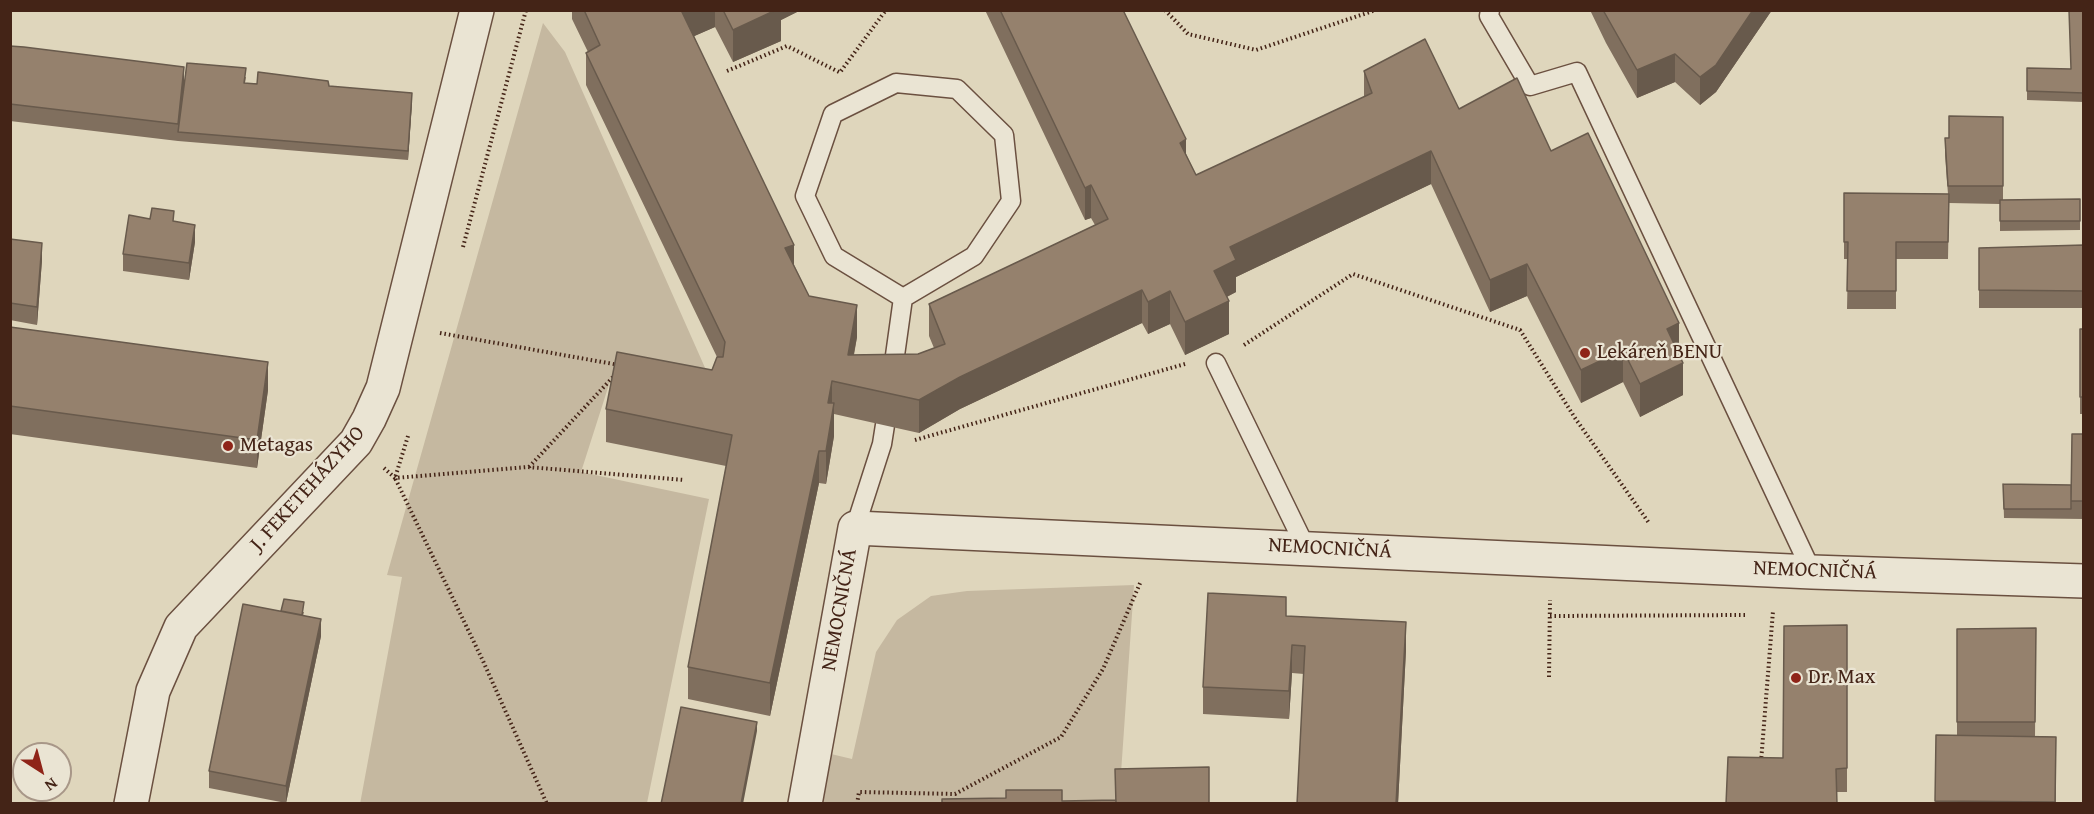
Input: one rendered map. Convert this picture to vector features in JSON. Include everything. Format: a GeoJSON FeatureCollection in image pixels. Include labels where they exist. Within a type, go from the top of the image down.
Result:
{"type":"FeatureCollection","features":[{"type":"Feature","properties":{"kind":"street","name":"J. FEKETEHÁZYHO"},"geometry":{"type":"LineString","coordinates":[[131,804],[153,691],[181,627],[356,442],[383,388],[477,10]]}},
{"type":"Feature","properties":{"kind":"street","name":"NEMOCNIČNÁ"},"geometry":{"type":"LineString","coordinates":[[806,804],[855,528],[1812,572],[2084,581]]}},
{"type":"Feature","properties":{"kind":"lane"},"geometry":{"type":"LineString","coordinates":[[1490,10],[1489,16],[1530,86],[1577,72],[1812,572]]}},
{"type":"Feature","properties":{"kind":"lane"},"geometry":{"type":"LineString","coordinates":[[896,83],[957,89],[1004,135],[1011,201],[974,256],[903,298],[834,256],[806,196],[833,114],[896,83]]}},
{"type":"Feature","properties":{"kind":"lane"},"geometry":{"type":"LineString","coordinates":[[890,387],[903,298]]}},
{"type":"Feature","properties":{"kind":"lane"},"geometry":{"type":"LineString","coordinates":[[1216,363],[1306,548]]}},
{"type":"Feature","properties":{"kind":"lane"},"geometry":{"type":"LineString","coordinates":[[855,528],[882,444],[885,425]]}},
{"type":"Feature","properties":{"kind":"path"},"geometry":{"type":"LineString","coordinates":[[461,252],[526,10]]}},
{"type":"Feature","properties":{"kind":"path"},"geometry":{"type":"LineString","coordinates":[[841,71],[886,10]]}},
{"type":"Feature","properties":{"kind":"path"},"geometry":{"type":"LineString","coordinates":[[1165,10],[1188,34],[1256,50],[1376,10]]}},
{"type":"Feature","properties":{"kind":"path"},"geometry":{"type":"LineString","coordinates":[[727,71],[787,46],[841,71],[856,103]]}},
{"type":"Feature","properties":{"kind":"path"},"geometry":{"type":"LineString","coordinates":[[882,444],[916,439],[1181,364],[1216,363],[1353,274],[1520,330],[1575,418],[1655,532],[1652,564]]}},
{"type":"Feature","properties":{"kind":"path"},"geometry":{"type":"LineString","coordinates":[[436,344],[443,321]]}},
{"type":"Feature","properties":{"kind":"path"},"geometry":{"type":"LineString","coordinates":[[440,333],[624,366],[528,467]]}},
{"type":"Feature","properties":{"kind":"path"},"geometry":{"type":"LineString","coordinates":[[409,433],[395,478],[483,661],[547,804]]}},
{"type":"Feature","properties":{"kind":"path"},"geometry":{"type":"LineString","coordinates":[[395,478],[528,467],[685,480]]}},
{"type":"Feature","properties":{"kind":"path"},"geometry":{"type":"LineString","coordinates":[[1761,769],[1776,570]]}},
{"type":"Feature","properties":{"kind":"path"},"geometry":{"type":"LineString","coordinates":[[857,804],[859,792],[955,794],[1061,736],[1103,669],[1142,579]]}},
{"type":"Feature","properties":{"kind":"path"},"geometry":{"type":"LineString","coordinates":[[1550,616],[1745,615]]}},
{"type":"Feature","properties":{"kind":"shaded area"},"geometry":{"type":"Polygon","coordinates":[[[543,23],[565,52],[714,388],[613,372],[581,472],[709,499],[647,803],[360,804],[402,577],[387,575],[543,23]]]}},
{"type":"Feature","properties":{"kind":"shaded area"},"geometry":{"type":"Polygon","coordinates":[[[1134,585],[1119,802],[823,804],[831,754],[852,759],[876,652],[897,620],[931,596],[967,591],[1134,585]]]}},
{"type":"Feature","properties":{"kind":"building"},"geometry":{"type":"Polygon","coordinates":[[[584,10],[681,10],[794,245],[785,248],[809,296],[857,305],[848,355],[918,354],[945,344],[929,304],[1108,219],[1091,185],[1085,188],[1000,10],[1123,10],[1186,139],[1180,143],[1196,175],[1372,93],[1364,71],[1425,39],[1459,109],[1517,78],[1551,151],[1588,133],[1679,323],[1667,329],[1683,363],[1640,384],[1623,350],[1581,370],[1527,264],[1490,280],[1431,151],[1230,247],[1236,260],[1214,271],[1229,301],[1185,322],[1170,291],[1148,302],[1142,290],[960,377],[919,400],[832,381],[828,403],[834,403],[826,451],[819,451],[770,683],[688,667],[732,435],[606,409],[617,352],[712,370],[717,357],[723,357],[725,342],[586,53],[600,45],[584,10]]]}},
{"type":"Feature","properties":{"kind":"building"},"geometry":{"type":"Polygon","coordinates":[[[723,10],[776,10],[733,30],[723,10]]]}},
{"type":"Feature","properties":{"kind":"building"},"geometry":{"type":"Polygon","coordinates":[[[1603,10],[1753,10],[1716,65],[1700,77],[1675,54],[1637,70],[1603,10]]]}},
{"type":"Feature","properties":{"kind":"building"},"geometry":{"type":"Polygon","coordinates":[[[2069,10],[2084,10],[2084,93],[2027,91],[2027,68],[2071,69],[2069,10]]]}},
{"type":"Feature","properties":{"kind":"building"},"geometry":{"type":"Polygon","coordinates":[[[10,46],[184,67],[178,124],[10,104],[10,46]]]}},
{"type":"Feature","properties":{"kind":"building"},"geometry":{"type":"Polygon","coordinates":[[[187,63],[246,68],[244,83],[257,84],[258,72],[328,81],[329,86],[412,93],[408,151],[178,132],[187,63]]]}},
{"type":"Feature","properties":{"kind":"building"},"geometry":{"type":"Polygon","coordinates":[[[1949,116],[2003,117],[2003,186],[1948,186],[1945,138],[1949,138],[1949,116]]]}},
{"type":"Feature","properties":{"kind":"building"},"geometry":{"type":"Polygon","coordinates":[[[1844,193],[1949,194],[1948,242],[1896,242],[1896,291],[1847,291],[1848,242],[1844,242],[1844,193]]]}},
{"type":"Feature","properties":{"kind":"building"},"geometry":{"type":"Polygon","coordinates":[[[2080,199],[2080,221],[2000,221],[2000,200],[2080,199]]]}},
{"type":"Feature","properties":{"kind":"building"},"geometry":{"type":"Polygon","coordinates":[[[152,208],[174,211],[173,221],[195,225],[189,263],[123,254],[129,215],[150,219],[152,208]]]}},
{"type":"Feature","properties":{"kind":"building"},"geometry":{"type":"Polygon","coordinates":[[[10,239],[42,243],[37,307],[10,303],[10,239]]]}},
{"type":"Feature","properties":{"kind":"building"},"geometry":{"type":"Polygon","coordinates":[[[2084,245],[2084,291],[1979,290],[1979,248],[2084,245]]]}},
{"type":"Feature","properties":{"kind":"building"},"geometry":{"type":"Polygon","coordinates":[[[10,327],[268,362],[257,440],[10,406],[10,327]]]}},
{"type":"Feature","properties":{"kind":"building"},"geometry":{"type":"Polygon","coordinates":[[[2080,329],[2084,329],[2084,397],[2080,397],[2080,329]]]}},
{"type":"Feature","properties":{"kind":"building"},"geometry":{"type":"Polygon","coordinates":[[[2072,434],[2084,434],[2084,501],[2071,501],[2072,434]]]}},
{"type":"Feature","properties":{"kind":"building"},"geometry":{"type":"Polygon","coordinates":[[[2003,484],[2071,485],[2071,509],[2004,509],[2003,484]]]}},
{"type":"Feature","properties":{"kind":"building"},"geometry":{"type":"Polygon","coordinates":[[[1208,593],[1286,597],[1286,616],[1406,622],[1396,804],[1297,804],[1305,646],[1292,645],[1289,691],[1203,687],[1208,593]]]}},
{"type":"Feature","properties":{"kind":"building"},"geometry":{"type":"Polygon","coordinates":[[[284,599],[304,602],[302,615],[281,611],[284,599]]]}},
{"type":"Feature","properties":{"kind":"building"},"geometry":{"type":"Polygon","coordinates":[[[243,604],[321,619],[286,786],[209,771],[243,604]]]}},
{"type":"Feature","properties":{"kind":"building"},"geometry":{"type":"Polygon","coordinates":[[[1847,625],[1847,768],[1836,769],[1837,804],[1726,804],[1728,757],[1783,758],[1784,626],[1847,625]]]}},
{"type":"Feature","properties":{"kind":"building"},"geometry":{"type":"Polygon","coordinates":[[[2036,628],[2035,722],[1957,722],[1957,629],[2036,628]]]}},
{"type":"Feature","properties":{"kind":"building"},"geometry":{"type":"Polygon","coordinates":[[[681,707],[757,722],[741,804],[661,804],[681,707]]]}},
{"type":"Feature","properties":{"kind":"building"},"geometry":{"type":"Polygon","coordinates":[[[1936,735],[2056,737],[2055,802],[1935,801],[1936,735]]]}},
{"type":"Feature","properties":{"kind":"building"},"geometry":{"type":"Polygon","coordinates":[[[1209,767],[1209,804],[1116,804],[1115,769],[1209,767]]]}},
{"type":"Feature","properties":{"kind":"building"},"geometry":{"type":"Polygon","coordinates":[[[1006,790],[1062,790],[1062,801],[1116,800],[1116,804],[942,804],[942,799],[1006,798],[1006,790]]]}},
{"type":"Feature","properties":{"kind":"place","name":"Lekáreň BENU"},"geometry":{"type":"Point","coordinates":[1585,353]}},
{"type":"Feature","properties":{"kind":"place","name":"Metagas"},"geometry":{"type":"Point","coordinates":[228,446]}},
{"type":"Feature","properties":{"kind":"place","name":"Dr. Max"},"geometry":{"type":"Point","coordinates":[1796,678]}}]}
